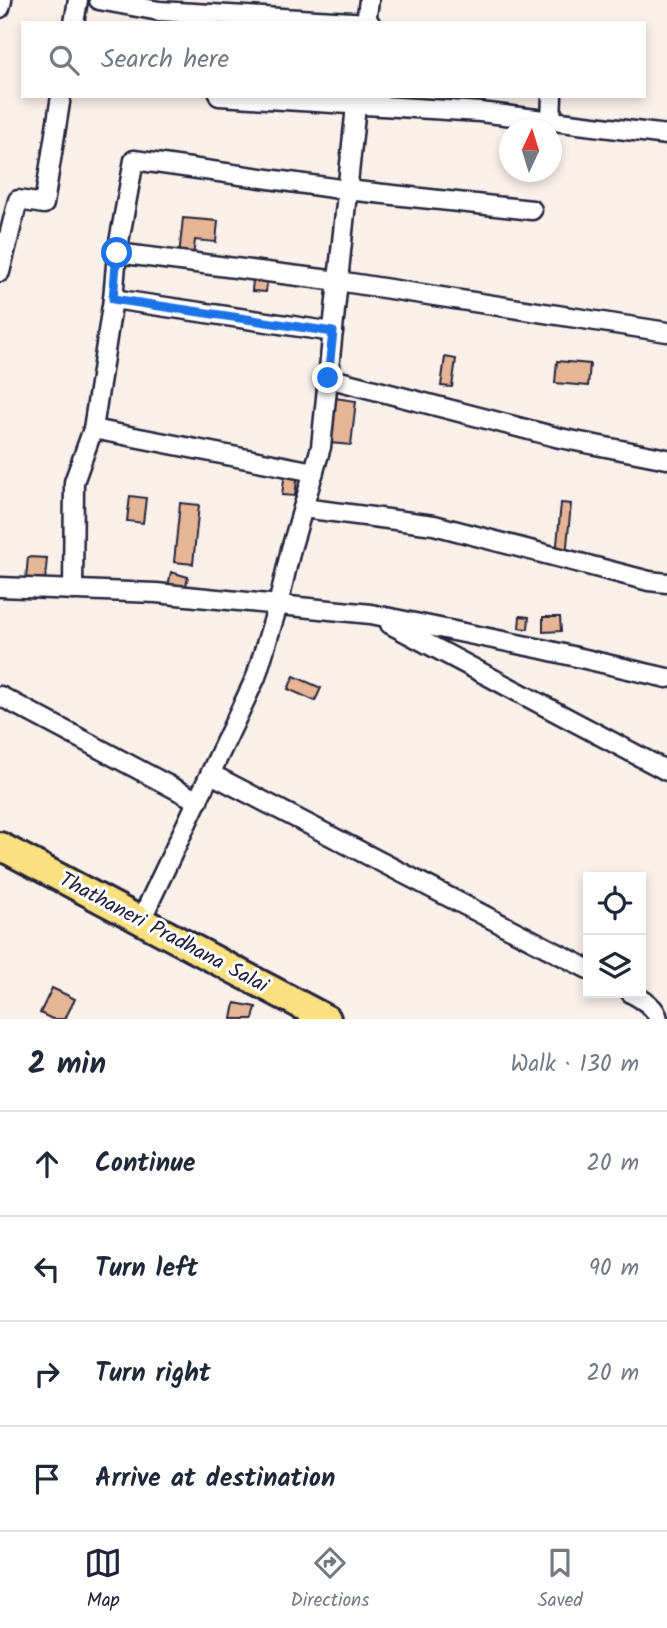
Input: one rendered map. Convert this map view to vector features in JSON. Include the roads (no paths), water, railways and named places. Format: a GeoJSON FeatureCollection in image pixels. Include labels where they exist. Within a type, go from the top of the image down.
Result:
{"type":"FeatureCollection","features":[{"type":"Feature","properties":{"kind":"main road","name":"Thathaneri Pradhana Salai"},"geometry":{"type":"LineString","coordinates":[[0,846],[327,1019]]}},
{"type":"Feature","properties":{"kind":"street"},"geometry":{"type":"LineString","coordinates":[[0,8],[2,0]]}},
{"type":"Feature","properties":{"kind":"street"},"geometry":{"type":"LineString","coordinates":[[74,21],[78,0]]}},
{"type":"Feature","properties":{"kind":"street"},"geometry":{"type":"LineString","coordinates":[[99,0],[159,11],[333,21]]}},
{"type":"Feature","properties":{"kind":"street"},"geometry":{"type":"LineString","coordinates":[[368,21],[369,0]]}},
{"type":"Feature","properties":{"kind":"street"},"geometry":{"type":"LineString","coordinates":[[0,272],[18,200],[44,204],[61,98]]}},
{"type":"Feature","properties":{"kind":"street"},"geometry":{"type":"LineString","coordinates":[[288,98],[356,100],[542,119]]}},
{"type":"Feature","properties":{"kind":"street"},"geometry":{"type":"LineString","coordinates":[[551,119],[552,98]]}},
{"type":"Feature","properties":{"kind":"street"},"geometry":{"type":"LineString","coordinates":[[141,920],[256,677],[321,447],[356,100]]}},
{"type":"Feature","properties":{"kind":"street"},"geometry":{"type":"LineString","coordinates":[[562,121],[667,135]]}},
{"type":"Feature","properties":{"kind":"street"},"geometry":{"type":"LineString","coordinates":[[73,590],[74,482],[93,429],[113,299],[117,253],[134,160],[347,190],[532,210]]}},
{"type":"Feature","properties":{"kind":"street"},"geometry":{"type":"LineString","coordinates":[[117,253],[338,281],[667,332]]}},
{"type":"Feature","properties":{"kind":"street"},"geometry":{"type":"LineString","coordinates":[[113,299],[333,332]]}},
{"type":"Feature","properties":{"kind":"street"},"geometry":{"type":"LineString","coordinates":[[328,378],[560,438],[667,459]]}},
{"type":"Feature","properties":{"kind":"street"},"geometry":{"type":"LineString","coordinates":[[93,429],[314,472]]}},
{"type":"Feature","properties":{"kind":"street"},"geometry":{"type":"LineString","coordinates":[[303,508],[434,525],[649,581],[667,583]]}},
{"type":"Feature","properties":{"kind":"street"},"geometry":{"type":"LineString","coordinates":[[0,587],[156,593],[371,614],[667,678]]}},
{"type":"Feature","properties":{"kind":"street"},"geometry":{"type":"LineString","coordinates":[[371,614],[667,771]]}},
{"type":"Feature","properties":{"kind":"street"},"geometry":{"type":"LineString","coordinates":[[0,696],[198,801]]}},
{"type":"Feature","properties":{"kind":"street"},"geometry":{"type":"LineString","coordinates":[[211,774],[583,966]]}},
{"type":"Feature","properties":{"kind":"street"},"geometry":{"type":"LineString","coordinates":[[639,998],[657,1012],[658,1019]]}}]}
